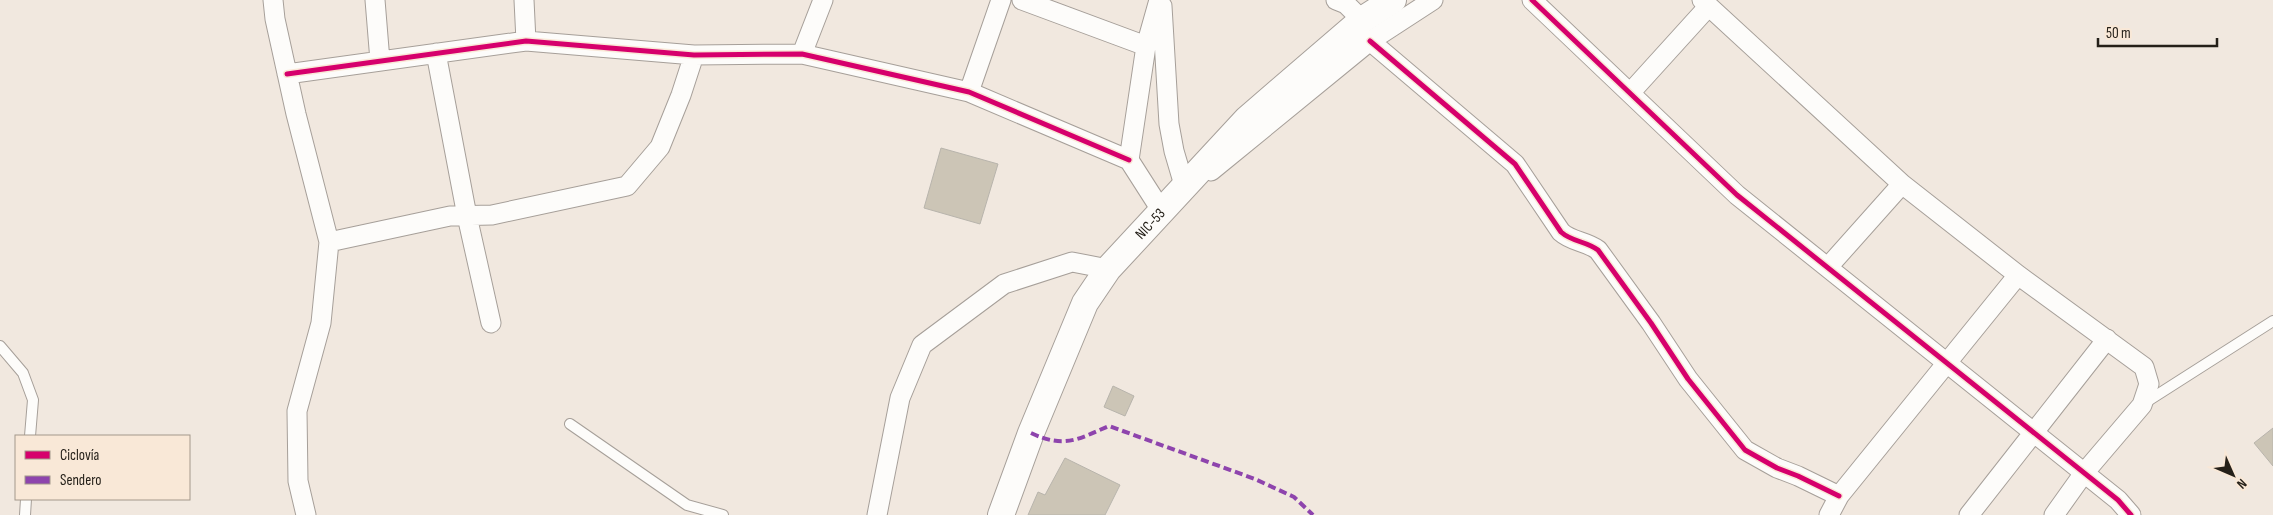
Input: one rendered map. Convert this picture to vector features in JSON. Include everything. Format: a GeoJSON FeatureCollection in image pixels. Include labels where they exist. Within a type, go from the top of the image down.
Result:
{"type":"FeatureCollection","features":[{"type":"Feature","properties":{"kind":"main road","name":"NIC-53"},"geometry":{"type":"LineString","coordinates":[[1002,515],[1031,433],[1085,303],[1108,269],[1247,119],[1353,13],[1393,0]]}},
{"type":"Feature","properties":{"kind":"street"},"geometry":{"type":"LineString","coordinates":[[273,0],[274,19],[329,242],[321,323],[297,411],[298,481],[306,515]]}},
{"type":"Feature","properties":{"kind":"street"},"geometry":{"type":"LineString","coordinates":[[375,0],[380,61]]}},
{"type":"Feature","properties":{"kind":"street"},"geometry":{"type":"LineString","coordinates":[[524,0],[526,40]]}},
{"type":"Feature","properties":{"kind":"street"},"geometry":{"type":"LineString","coordinates":[[802,54],[823,0]]}},
{"type":"Feature","properties":{"kind":"street"},"geometry":{"type":"LineString","coordinates":[[969,92],[1001,0]]}},
{"type":"Feature","properties":{"kind":"street"},"geometry":{"type":"LineString","coordinates":[[1022,0],[1146,46]]}},
{"type":"Feature","properties":{"kind":"street"},"geometry":{"type":"LineString","coordinates":[[1129,160],[1146,46],[1160,0]]}},
{"type":"Feature","properties":{"kind":"street"},"geometry":{"type":"LineString","coordinates":[[1160,0],[1169,124],[1184,186]]}},
{"type":"Feature","properties":{"kind":"street"},"geometry":{"type":"LineString","coordinates":[[287,74],[526,40],[694,55],[802,54],[969,92],[1129,160],[1161,210],[1251,140],[1353,13],[1433,0]]}},
{"type":"Feature","properties":{"kind":"street"},"geometry":{"type":"LineString","coordinates":[[1532,0],[1737,195],[2118,500],[2131,515]]}},
{"type":"Feature","properties":{"kind":"street"},"geometry":{"type":"LineString","coordinates":[[1630,93],[1705,4],[1902,184],[2018,276],[2144,367],[2149,384],[2142,404],[2084,473],[2054,515]]}},
{"type":"Feature","properties":{"kind":"street"},"geometry":{"type":"LineString","coordinates":[[1353,13],[1515,164],[1561,232],[1568,238],[1591,245],[1598,250],[1651,323],[1688,379],[1746,450],[1770,464],[1838,496]]}},
{"type":"Feature","properties":{"kind":"street"},"geometry":{"type":"LineString","coordinates":[[436,53],[467,216],[491,323]]}},
{"type":"Feature","properties":{"kind":"street"},"geometry":{"type":"LineString","coordinates":[[329,242],[450,216],[492,215],[627,186],[660,147],[681,95],[694,55]]}},
{"type":"Feature","properties":{"kind":"street"},"geometry":{"type":"LineString","coordinates":[[1828,267],[1902,184]]}},
{"type":"Feature","properties":{"kind":"street"},"geometry":{"type":"LineString","coordinates":[[877,515],[900,398],[922,345],[1004,284],[1072,262],[1108,269]]}},
{"type":"Feature","properties":{"kind":"street"},"geometry":{"type":"LineString","coordinates":[[1829,515],[1838,496],[2018,276]]}},
{"type":"Feature","properties":{"kind":"street"},"geometry":{"type":"LineString","coordinates":[[1969,515],[2107,339]]}},
{"type":"Feature","properties":{"kind":"lane"},"geometry":{"type":"LineString","coordinates":[[2142,404],[2273,321]]}},
{"type":"Feature","properties":{"kind":"lane"},"geometry":{"type":"LineString","coordinates":[[0,346],[23,373],[33,400],[30,435]]}},
{"type":"Feature","properties":{"kind":"lane"},"geometry":{"type":"LineString","coordinates":[[570,424],[687,505],[723,515]]}},
{"type":"Feature","properties":{"kind":"lane"},"geometry":{"type":"LineString","coordinates":[[25,515],[26,500]]}},
{"type":"Feature","properties":{"kind":"building"},"geometry":{"type":"Polygon","coordinates":[[[941,148],[998,164],[980,224],[924,208],[941,148]]]}},
{"type":"Feature","properties":{"kind":"building"},"geometry":{"type":"Polygon","coordinates":[[[1113,386],[1134,396],[1125,416],[1104,407],[1113,386]]]}},
{"type":"Feature","properties":{"kind":"building"},"geometry":{"type":"Polygon","coordinates":[[[2273,428],[2273,466],[2254,443],[2273,428]]]}},
{"type":"Feature","properties":{"kind":"building"},"geometry":{"type":"Polygon","coordinates":[[[1065,458],[1120,485],[1105,515],[1028,515],[1038,492],[1045,495],[1065,458]]]}},
{"type":"Feature","properties":{"kind":"marked path"},"geometry":{"type":"LineString","coordinates":[[1031,433],[1043,438],[1062,441],[1080,438],[1109,426],[1255,479],[1294,497],[1313,515]]}},
{"type":"Feature","properties":{"kind":"cycle path"},"geometry":{"type":"LineString","coordinates":[[1532,0],[1737,195],[2118,500],[2131,515]]}},
{"type":"Feature","properties":{"kind":"cycle path"},"geometry":{"type":"LineString","coordinates":[[287,74],[526,41],[694,55],[802,54],[969,92],[1129,160]]}},
{"type":"Feature","properties":{"kind":"cycle path"},"geometry":{"type":"LineString","coordinates":[[1370,41],[1515,164],[1561,232],[1598,250],[1651,323],[1688,379],[1745,450],[1777,468],[1839,496]]}}]}
